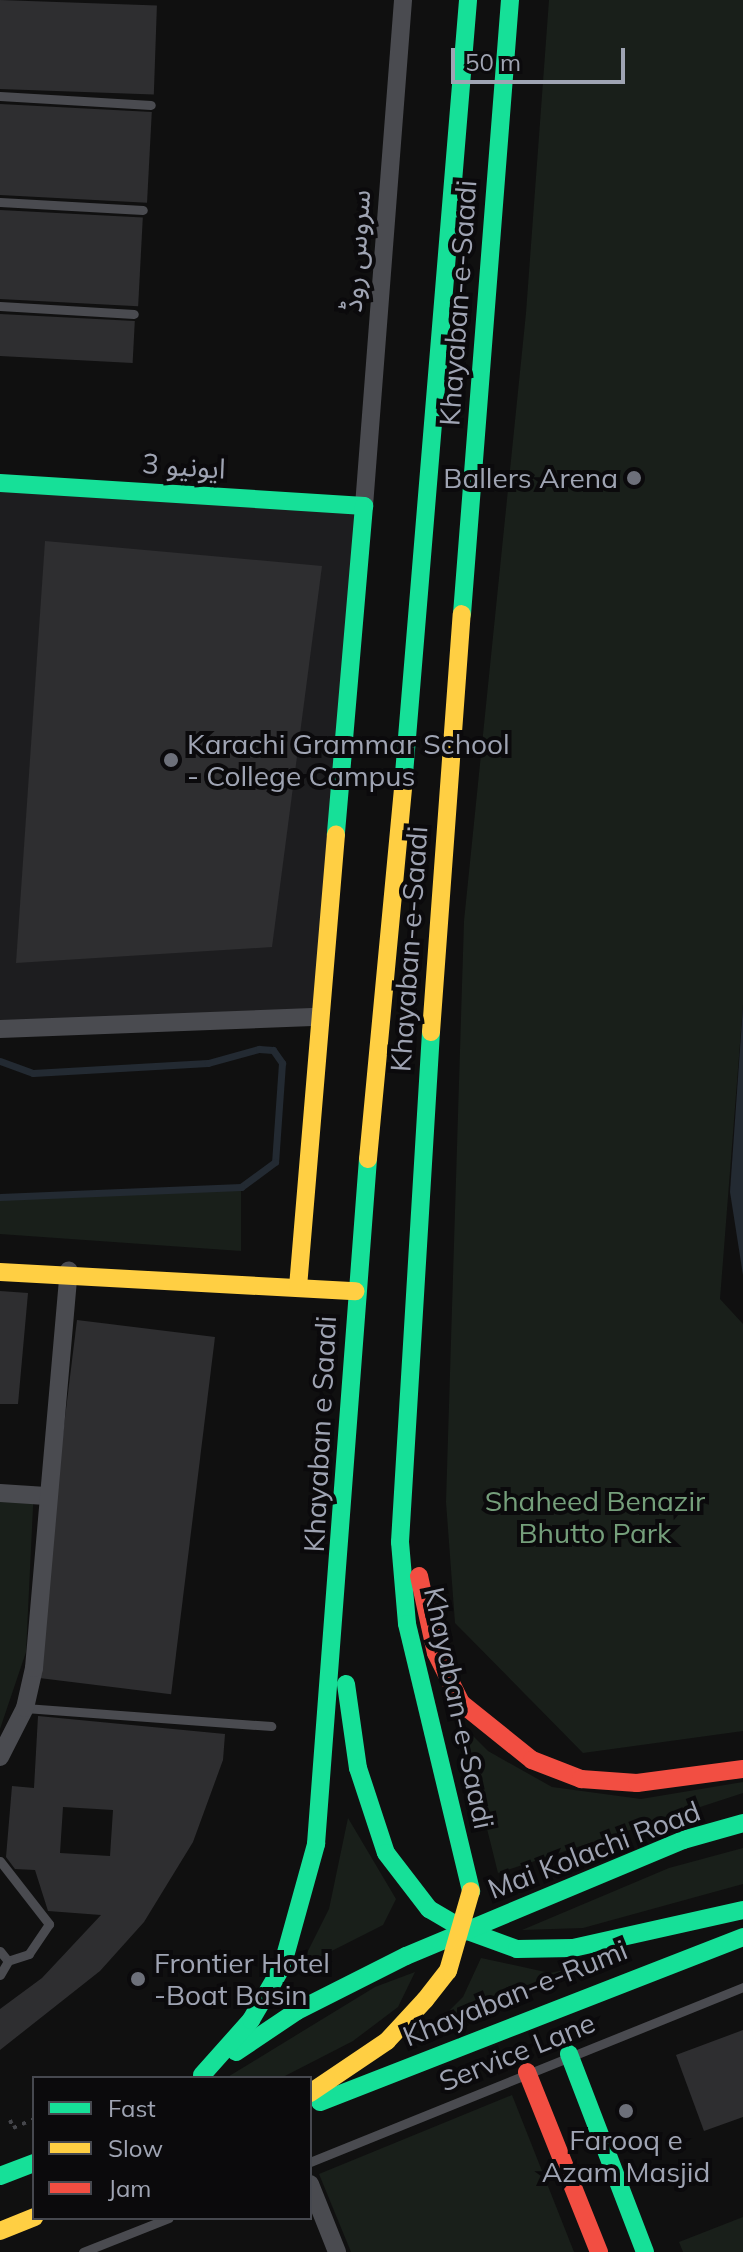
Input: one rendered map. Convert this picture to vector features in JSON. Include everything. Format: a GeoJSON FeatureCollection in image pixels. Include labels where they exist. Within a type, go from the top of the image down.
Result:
{"type":"FeatureCollection","features":[{"type":"Feature","properties":{"kind":"main road","name":"Khayaban-e-Saadi"},"geometry":{"type":"LineString","coordinates":[[355,1291],[429,514],[468,0]]}},
{"type":"Feature","properties":{"kind":"main road","name":"Khayaban-e-Saadi"},"geometry":{"type":"LineString","coordinates":[[465,1930],[472,1895],[407,1624],[403,1483],[510,0]]}},
{"type":"Feature","properties":{"kind":"main road","name":"ایونیو 3"},"geometry":{"type":"LineString","coordinates":[[0,483],[364,506]]}},
{"type":"Feature","properties":{"kind":"main road"},"geometry":{"type":"LineString","coordinates":[[298,1287],[364,506]]}},
{"type":"Feature","properties":{"kind":"main road"},"geometry":{"type":"LineString","coordinates":[[0,1272],[69,1271],[355,1291]]}},
{"type":"Feature","properties":{"kind":"main road","name":"Khayaban e Saadi"},"geometry":{"type":"LineString","coordinates":[[340,1580],[355,1291]]}},
{"type":"Feature","properties":{"kind":"main road"},"geometry":{"type":"LineString","coordinates":[[403,1483],[436,1653],[461,1703],[494,1732],[532,1760],[581,1779],[637,1783],[743,1769]]}},
{"type":"Feature","properties":{"kind":"main road"},"geometry":{"type":"LineString","coordinates":[[340,1580],[349,1720],[371,1819],[407,1884],[429,1909],[465,1930],[517,1949],[573,1948],[743,1910]]}},
{"type":"Feature","properties":{"kind":"main road"},"geometry":{"type":"LineString","coordinates":[[200,2076],[251,2020],[282,1967],[301,1912],[316,1844],[340,1580]]}},
{"type":"Feature","properties":{"kind":"main road","name":"Mai Kolachi Road"},"geometry":{"type":"LineString","coordinates":[[465,1930],[683,1840],[743,1823]]}},
{"type":"Feature","properties":{"kind":"main road"},"geometry":{"type":"LineString","coordinates":[[200,2076],[297,2011],[465,1930]]}},
{"type":"Feature","properties":{"kind":"main road"},"geometry":{"type":"LineString","coordinates":[[312,2092],[387,2041],[448,1971],[465,1930]]}},
{"type":"Feature","properties":{"kind":"main road","name":"Khayaban-e-Rumi"},"geometry":{"type":"LineString","coordinates":[[312,2105],[743,1937]]}},
{"type":"Feature","properties":{"kind":"main road"},"geometry":{"type":"LineString","coordinates":[[569,2054],[645,2252]]}},
{"type":"Feature","properties":{"kind":"main road"},"geometry":{"type":"LineString","coordinates":[[527,2072],[599,2252]]}},
{"type":"Feature","properties":{"kind":"main road"},"geometry":{"type":"LineString","coordinates":[[0,2176],[32,2164]]}},
{"type":"Feature","properties":{"kind":"main road"},"geometry":{"type":"LineString","coordinates":[[0,2231],[32,2218]]}},
{"type":"Feature","properties":{"kind":"street","name":"سروس روڈ"},"geometry":{"type":"LineString","coordinates":[[364,506],[403,0]]}},
{"type":"Feature","properties":{"kind":"street"},"geometry":{"type":"LineString","coordinates":[[0,1029],[319,1017]]}},
{"type":"Feature","properties":{"kind":"street"},"geometry":{"type":"LineString","coordinates":[[0,1757],[25,1708],[69,1271]]}},
{"type":"Feature","properties":{"kind":"street"},"geometry":{"type":"LineString","coordinates":[[0,1493],[46,1496]]}},
{"type":"Feature","properties":{"kind":"street"},"geometry":{"type":"LineString","coordinates":[[312,2189],[337,2252]]}},
{"type":"Feature","properties":{"kind":"lane"},"geometry":{"type":"LineString","coordinates":[[0,96],[151,105]]}},
{"type":"Feature","properties":{"kind":"lane"},"geometry":{"type":"LineString","coordinates":[[0,202],[143,210]]}},
{"type":"Feature","properties":{"kind":"lane"},"geometry":{"type":"LineString","coordinates":[[0,306],[134,314]]}},
{"type":"Feature","properties":{"kind":"lane"},"geometry":{"type":"LineString","coordinates":[[25,1708],[271,1726]]}},
{"type":"Feature","properties":{"kind":"lane"},"geometry":{"type":"LineString","coordinates":[[0,1861],[49,1924],[43,1942],[8,1961],[0,1975]]}},
{"type":"Feature","properties":{"kind":"lane"},"geometry":{"type":"LineString","coordinates":[[0,1951],[8,1961]]}},
{"type":"Feature","properties":{"kind":"lane","name":"Service Lane"},"geometry":{"type":"LineString","coordinates":[[312,2161],[569,2054],[743,1987]]}},
{"type":"Feature","properties":{"kind":"lane"},"geometry":{"type":"LineString","coordinates":[[83,2252],[164,2220]]}},
{"type":"Feature","properties":{"kind":"path"},"geometry":{"type":"LineString","coordinates":[[10,2120],[13,2128],[32,2120]]}},
{"type":"Feature","properties":{"kind":"shaded area","name":"Karachi Grammar School - College Campus"},"geometry":{"type":"Polygon","coordinates":[[[0,481],[364,506],[319,1017],[0,1029],[0,481]]]}},
{"type":"Feature","properties":{"kind":"shaded area"},"geometry":{"type":"Polygon","coordinates":[[[743,1006],[743,1275],[730,1192],[743,1006]]]}},
{"type":"Feature","properties":{"kind":"green space","name":"Shaheed Benazir Bhutto Park"},"geometry":{"type":"Polygon","coordinates":[[[549,0],[743,0],[743,1005],[720,1299],[743,1324],[743,1731],[583,1753],[455,1623],[446,1502],[464,921],[526,313],[549,0]]]}},
{"type":"Feature","properties":{"kind":"green space"},"geometry":{"type":"Polygon","coordinates":[[[241,1187],[241,1251],[0,1234],[0,1197],[241,1187]]]}},
{"type":"Feature","properties":{"kind":"green space"},"geometry":{"type":"Polygon","coordinates":[[[34,1486],[26,1652],[0,1729],[0,1487],[34,1486]]]}},
{"type":"Feature","properties":{"kind":"green space"},"geometry":{"type":"Polygon","coordinates":[[[461,1724],[488,1751],[552,1787],[641,1799],[743,1782],[743,1793],[498,1873],[461,1724]]]}},
{"type":"Feature","properties":{"kind":"green space"},"geometry":{"type":"Polygon","coordinates":[[[348,1818],[396,1899],[383,1925],[300,1967],[329,1909],[348,1818]]]}},
{"type":"Feature","properties":{"kind":"green space"},"geometry":{"type":"Polygon","coordinates":[[[743,1848],[743,1884],[583,1928],[522,1930],[669,1868],[743,1848]]]}},
{"type":"Feature","properties":{"kind":"green space"},"geometry":{"type":"Polygon","coordinates":[[[481,1958],[550,1973],[602,1962],[428,2032],[463,1997],[481,1958]]]}},
{"type":"Feature","properties":{"kind":"green space"},"geometry":{"type":"Polygon","coordinates":[[[415,1972],[398,2007],[353,2041],[285,2076],[229,2076],[375,1987],[415,1972]]]}},
{"type":"Feature","properties":{"kind":"green space"},"geometry":{"type":"Polygon","coordinates":[[[512,2095],[574,2252],[351,2252],[319,2174],[512,2095]]]}},
{"type":"Feature","properties":{"kind":"green space"},"geometry":{"type":"Polygon","coordinates":[[[743,2217],[743,2252],[683,2252],[679,2242],[743,2217]]]}},
{"type":"Feature","properties":{"kind":"building"},"geometry":{"type":"Polygon","coordinates":[[[0,0],[157,5],[154,94],[0,89],[0,0]]]}},
{"type":"Feature","properties":{"kind":"building"},"geometry":{"type":"Polygon","coordinates":[[[0,104],[152,112],[147,203],[0,195],[0,104]]]}},
{"type":"Feature","properties":{"kind":"building"},"geometry":{"type":"Polygon","coordinates":[[[0,210],[143,217],[138,306],[0,299],[0,210]]]}},
{"type":"Feature","properties":{"kind":"building"},"geometry":{"type":"Polygon","coordinates":[[[0,314],[135,321],[133,363],[0,356],[0,314]]]}},
{"type":"Feature","properties":{"kind":"building"},"geometry":{"type":"Polygon","coordinates":[[[45,541],[322,566],[272,947],[16,963],[45,541]]]}},
{"type":"Feature","properties":{"kind":"building"},"geometry":{"type":"Polygon","coordinates":[[[0,1291],[28,1293],[18,1404],[0,1404],[0,1291]]]}},
{"type":"Feature","properties":{"kind":"building"},"geometry":{"type":"Polygon","coordinates":[[[77,1320],[215,1337],[171,1694],[33,1677],[77,1320]]]}},
{"type":"Feature","properties":{"kind":"building"},"geometry":{"type":"Polygon","coordinates":[[[38,1716],[225,1734],[223,1760],[193,1842],[144,1922],[100,1971],[0,2050],[0,2009],[42,1978],[101,1915],[48,1911],[35,1870],[15,1869],[6,1857],[12,1786],[34,1788],[38,1716]],[[63,1807],[60,1853],[110,1856],[113,1810],[63,1807]]]}},
{"type":"Feature","properties":{"kind":"building"},"geometry":{"type":"Polygon","coordinates":[[[743,2030],[743,2117],[704,2131],[676,2055],[743,2030]]]}},
{"type":"Feature","properties":{"kind":"waterway"},"geometry":{"type":"LineString","coordinates":[[0,1061],[33,1073],[208,1063],[259,1049],[273,1050],[282,1063],[275,1162],[241,1187],[0,1197]]}},
{"type":"Feature","properties":{"kind":"traffic: fast"},"geometry":{"type":"LineString","coordinates":[[403,786],[468,0]]}},
{"type":"Feature","properties":{"kind":"traffic: fast"},"geometry":{"type":"LineString","coordinates":[[462,614],[510,0]]}},
{"type":"Feature","properties":{"kind":"traffic: fast"},"geometry":{"type":"LineString","coordinates":[[0,483],[364,506],[336,835]]}},
{"type":"Feature","properties":{"kind":"traffic: fast"},"geometry":{"type":"LineString","coordinates":[[431,1032],[400,1542],[407,1624],[471,1891]]}},
{"type":"Feature","properties":{"kind":"traffic: fast"},"geometry":{"type":"LineString","coordinates":[[202,2075],[251,2020],[282,1967],[316,1844],[368,1159]]}},
{"type":"Feature","properties":{"kind":"traffic: fast"},"geometry":{"type":"LineString","coordinates":[[346,1684],[358,1768],[386,1853],[429,1909],[465,1930],[517,1949],[573,1948],[743,1910]]}},
{"type":"Feature","properties":{"kind":"traffic: fast"},"geometry":{"type":"LineString","coordinates":[[236,2052],[297,2011],[406,1956],[683,1840],[743,1823]]}},
{"type":"Feature","properties":{"kind":"traffic: fast"},"geometry":{"type":"LineString","coordinates":[[320,2102],[743,1937]]}},
{"type":"Feature","properties":{"kind":"traffic: fast"},"geometry":{"type":"LineString","coordinates":[[569,2054],[645,2252]]}},
{"type":"Feature","properties":{"kind":"traffic: fast"},"geometry":{"type":"LineString","coordinates":[[0,2176],[32,2164]]}},
{"type":"Feature","properties":{"kind":"traffic: slow"},"geometry":{"type":"LineString","coordinates":[[431,1032],[462,614]]}},
{"type":"Feature","properties":{"kind":"traffic: slow"},"geometry":{"type":"LineString","coordinates":[[368,1159],[403,786]]}},
{"type":"Feature","properties":{"kind":"traffic: slow"},"geometry":{"type":"LineString","coordinates":[[298,1287],[336,835]]}},
{"type":"Feature","properties":{"kind":"traffic: slow"},"geometry":{"type":"LineString","coordinates":[[0,1272],[355,1291]]}},
{"type":"Feature","properties":{"kind":"traffic: slow"},"geometry":{"type":"LineString","coordinates":[[312,2092],[387,2041],[448,1971],[471,1891]]}},
{"type":"Feature","properties":{"kind":"traffic: slow"},"geometry":{"type":"LineString","coordinates":[[0,2231],[32,2218]]}},
{"type":"Feature","properties":{"kind":"traffic: jam"},"geometry":{"type":"LineString","coordinates":[[419,1576],[436,1653],[461,1703],[532,1760],[581,1779],[637,1783],[743,1769]]}},
{"type":"Feature","properties":{"kind":"traffic: jam"},"geometry":{"type":"LineString","coordinates":[[527,2072],[599,2252]]}},
{"type":"Feature","properties":{"kind":"place","name":"Ballers Arena"},"geometry":{"type":"Point","coordinates":[634,478]}},
{"type":"Feature","properties":{"kind":"place","name":"Karachi Grammar School - College Campus"},"geometry":{"type":"Point","coordinates":[171,760]}},
{"type":"Feature","properties":{"kind":"place","name":"Frontier Hotel -Boat Basin"},"geometry":{"type":"Point","coordinates":[138,1979]}},
{"type":"Feature","properties":{"kind":"place","name":"Farooq e Azam Masjid"},"geometry":{"type":"Point","coordinates":[626,2111]}}]}
